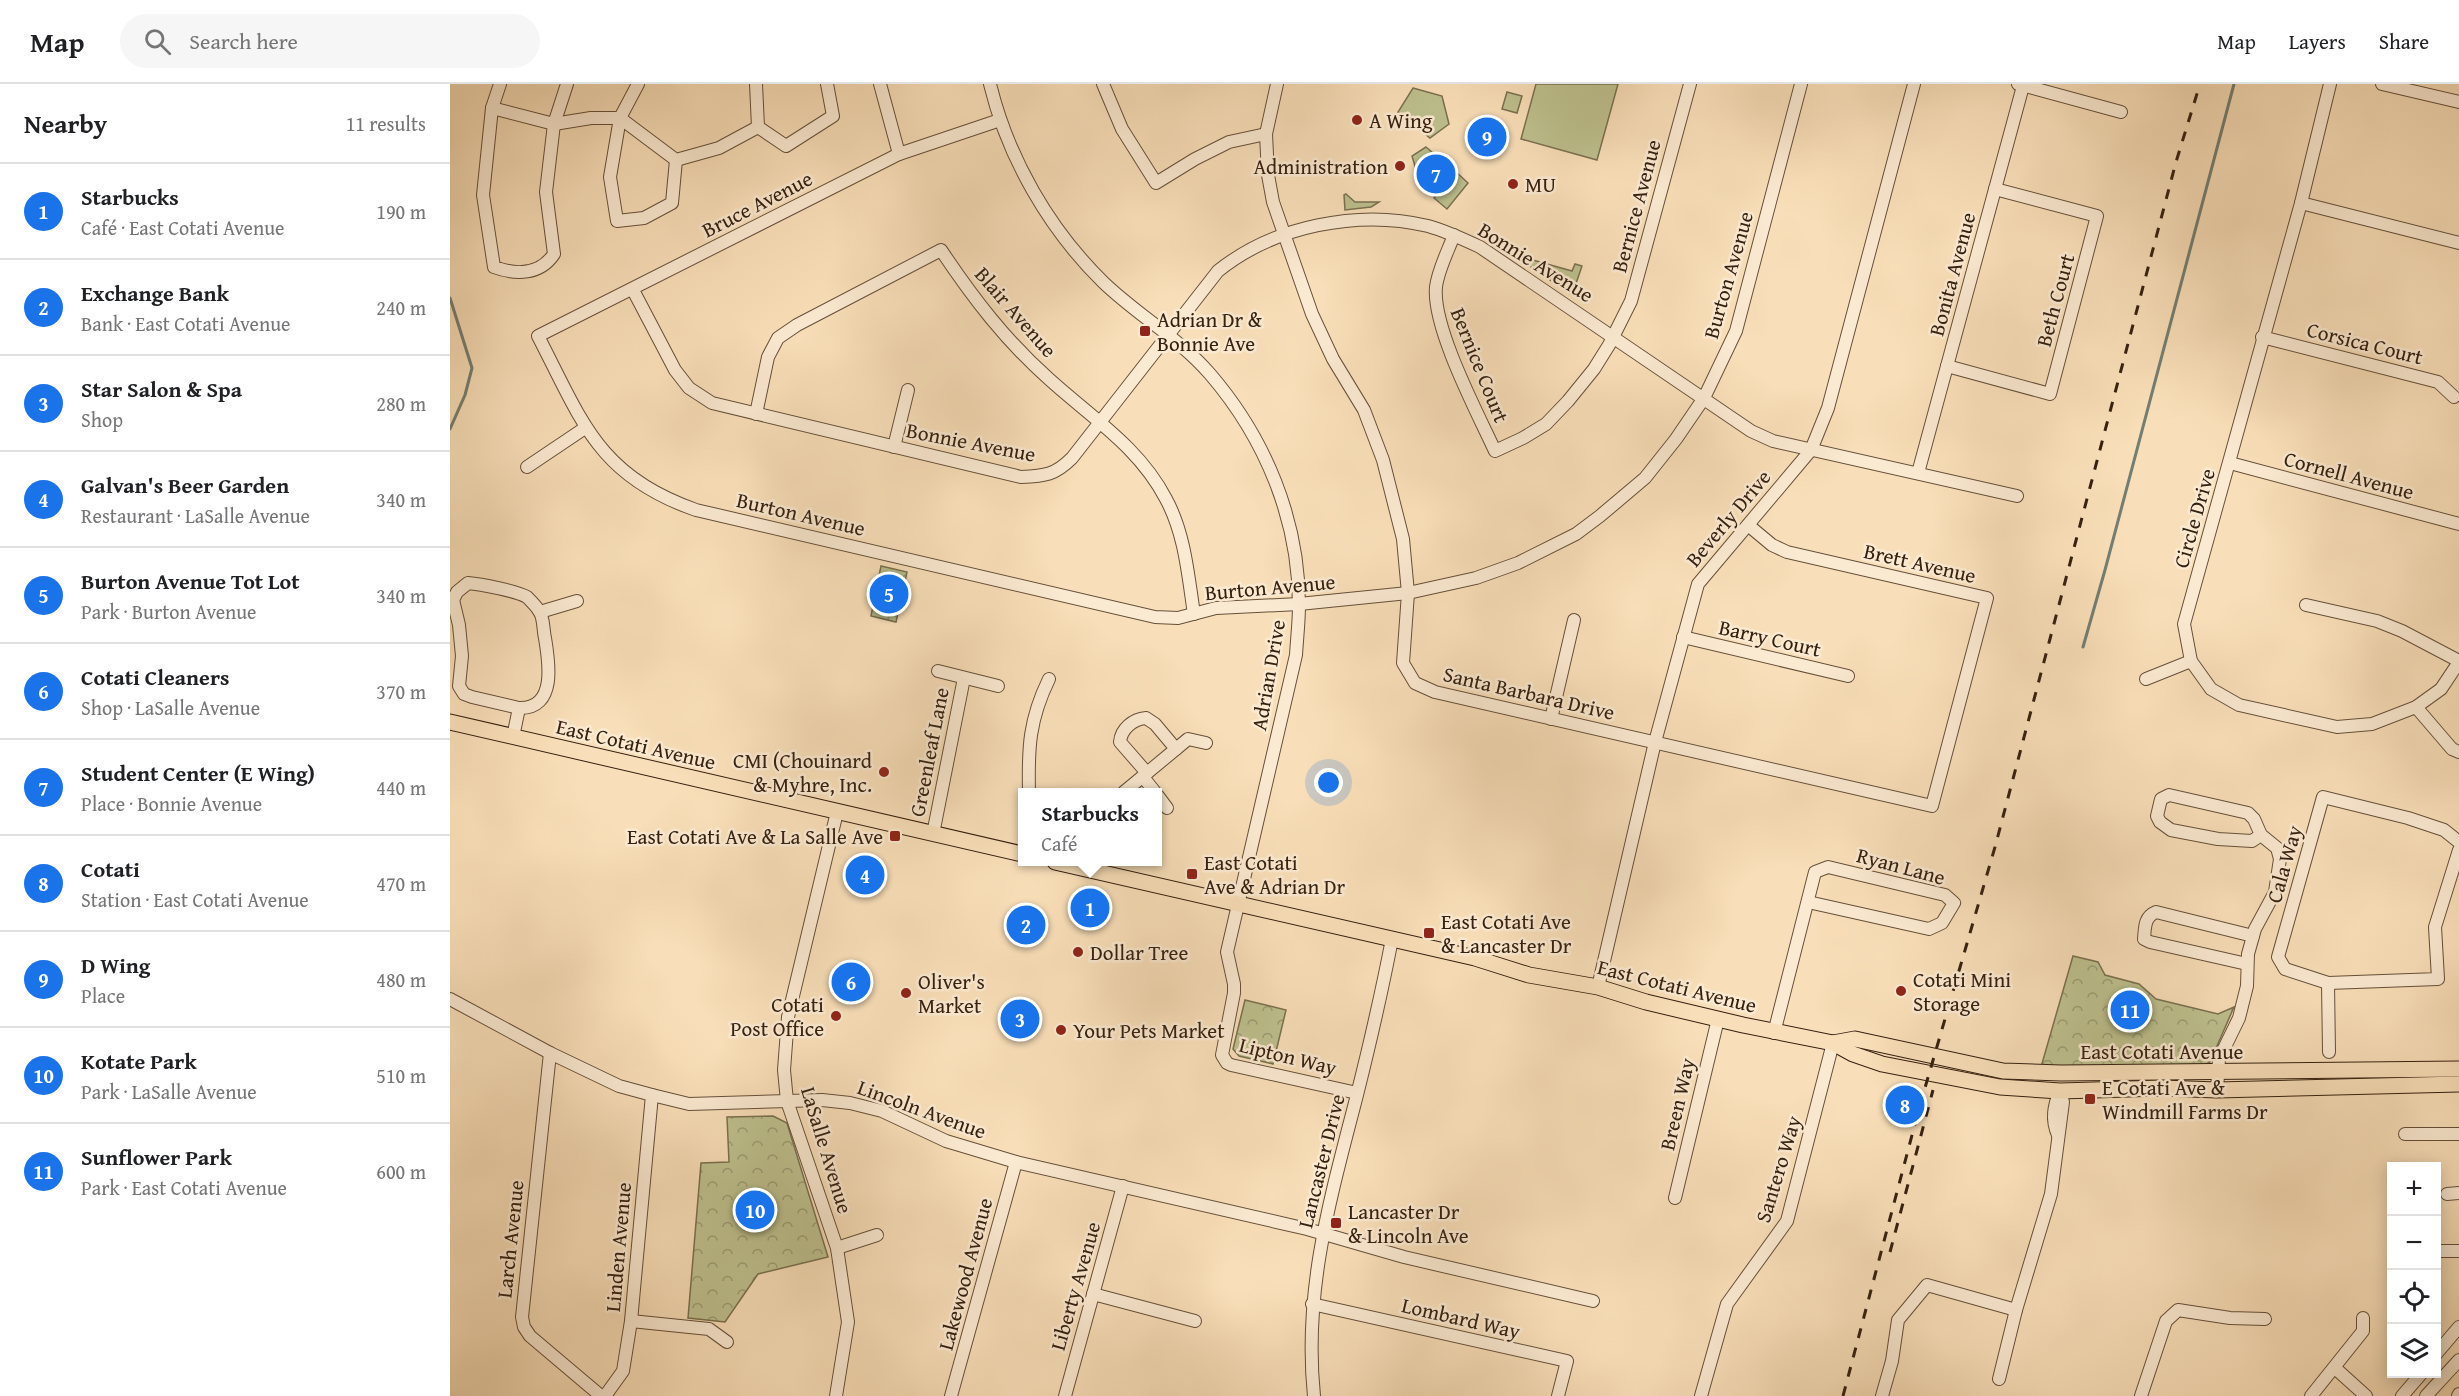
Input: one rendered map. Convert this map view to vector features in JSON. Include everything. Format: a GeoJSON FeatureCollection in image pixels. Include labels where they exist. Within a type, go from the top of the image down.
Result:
{"type":"FeatureCollection","features":[{"type":"Feature","properties":{"kind":"main road","name":"East Cotati Avenue"},"geometry":{"type":"LineString","coordinates":[[450,722],[933,834],[1018,850]]}},
{"type":"Feature","properties":{"kind":"main road","name":"East Cotati Avenue"},"geometry":{"type":"LineString","coordinates":[[1088,866],[1239,904],[1475,958],[1529,975],[1598,987],[1646,1002],[1774,1033],[1833,1043],[1854,1054],[1882,1064],[2000,1087],[2060,1091],[2160,1088],[2217,1090],[2459,1084]]}},
{"type":"Feature","properties":{"kind":"main road","name":"East Cotati Avenue"},"geometry":{"type":"LineString","coordinates":[[1833,1043],[1855,1039],[1987,1069],[2061,1073],[2459,1069]]}},
{"type":"Feature","properties":{"kind":"street"},"geometry":{"type":"LineString","coordinates":[[500,84],[492,108],[483,195],[494,267],[508,272],[536,270],[549,261],[554,254],[546,192],[554,124],[567,84]]}},
{"type":"Feature","properties":{"kind":"street"},"geometry":{"type":"LineString","coordinates":[[638,84],[620,118],[610,177],[617,221],[644,218],[672,203],[676,160]]}},
{"type":"Feature","properties":{"kind":"street"},"geometry":{"type":"LineString","coordinates":[[756,84],[758,126]]}},
{"type":"Feature","properties":{"kind":"street"},"geometry":{"type":"LineString","coordinates":[[758,126],[786,146],[832,116],[827,84]]}},
{"type":"Feature","properties":{"kind":"street"},"geometry":{"type":"LineString","coordinates":[[880,84],[899,154]]}},
{"type":"Feature","properties":{"kind":"street","name":"Adrian Drive"},"geometry":{"type":"LineString","coordinates":[[990,84],[1000,120],[1036,196],[1069,244],[1103,282],[1209,373],[1236,407],[1262,449],[1282,495],[1294,543],[1299,604],[1296,655],[1239,904]]}},
{"type":"Feature","properties":{"kind":"street"},"geometry":{"type":"LineString","coordinates":[[1103,84],[1122,129],[1156,183],[1195,159],[1229,142],[1266,134]]}},
{"type":"Feature","properties":{"kind":"street","name":"Santa Barbara Drive"},"geometry":{"type":"LineString","coordinates":[[1276,84],[1266,134],[1268,175],[1274,202],[1312,314],[1334,359],[1364,410],[1383,460],[1402,539],[1408,593],[1403,663],[1415,683],[1435,692],[1932,806]]}},
{"type":"Feature","properties":{"kind":"street","name":"Bernice Avenue"},"geometry":{"type":"LineString","coordinates":[[1614,336],[1631,301],[1690,84]]}},
{"type":"Feature","properties":{"kind":"street","name":"Burton Avenue"},"geometry":{"type":"LineString","coordinates":[[538,336],[585,428],[607,457],[630,478],[654,493],[696,510],[1155,617],[1178,618],[1216,608],[1299,604],[1408,593],[1476,578],[1518,563],[1576,534],[1645,478],[1676,440],[1704,398],[1736,331],[1801,84]]}},
{"type":"Feature","properties":{"kind":"street","name":"Beverly Drive"},"geometry":{"type":"LineString","coordinates":[[1598,987],[1655,742],[1698,584],[1811,450],[1828,408],[1914,84]]}},
{"type":"Feature","properties":{"kind":"street","name":"Circle Drive"},"geometry":{"type":"LineString","coordinates":[[2330,84],[2301,203],[2184,624],[2191,661],[2211,689],[2239,705],[2337,728],[2372,724],[2416,706],[2441,689],[2459,662]]}},
{"type":"Feature","properties":{"kind":"street"},"geometry":{"type":"LineString","coordinates":[[2382,84],[2459,102]]}},
{"type":"Feature","properties":{"kind":"street"},"geometry":{"type":"LineString","coordinates":[[2020,85],[2121,112]]}},
{"type":"Feature","properties":{"kind":"street","name":"Bonita Avenue"},"geometry":{"type":"LineString","coordinates":[[1918,473],[1995,189],[2020,85]]}},
{"type":"Feature","properties":{"kind":"street"},"geometry":{"type":"LineString","coordinates":[[492,108],[554,124],[591,118],[620,118],[676,160]]}},
{"type":"Feature","properties":{"kind":"street","name":"Bruce Avenue"},"geometry":{"type":"LineString","coordinates":[[538,336],[899,154],[1000,120]]}},
{"type":"Feature","properties":{"kind":"street"},"geometry":{"type":"LineString","coordinates":[[676,160],[719,148],[758,126]]}},
{"type":"Feature","properties":{"kind":"street","name":"Beth Court"},"geometry":{"type":"LineString","coordinates":[[1947,366],[2050,394],[2097,216],[1995,189]]}},
{"type":"Feature","properties":{"kind":"street"},"geometry":{"type":"LineString","coordinates":[[2301,203],[2459,243]]}},
{"type":"Feature","properties":{"kind":"street","name":"Bonnie Avenue"},"geometry":{"type":"LineString","coordinates":[[633,290],[675,370],[688,388],[712,403],[1021,477],[1041,477],[1060,471],[1218,271],[1245,252],[1284,235],[1341,221],[1409,222],[1454,235],[1505,262],[1751,431],[1773,441],[2018,495]]}},
{"type":"Feature","properties":{"kind":"street","name":"Bernice Court"},"geometry":{"type":"LineString","coordinates":[[1454,235],[1436,285],[1436,307],[1447,342],[1495,451],[1546,424],[1594,369],[1614,336]]}},
{"type":"Feature","properties":{"kind":"street","name":"Blair Avenue"},"geometry":{"type":"LineString","coordinates":[[756,414],[768,357],[778,338],[797,324],[941,250],[975,301],[1012,345],[1101,422],[1139,459],[1166,500],[1182,541],[1194,614]]}},
{"type":"Feature","properties":{"kind":"street","name":"Corsica Court"},"geometry":{"type":"LineString","coordinates":[[2262,337],[2438,382],[2454,397]]}},
{"type":"Feature","properties":{"kind":"street"},"geometry":{"type":"LineString","coordinates":[[894,447],[908,390]]}},
{"type":"Feature","properties":{"kind":"street"},"geometry":{"type":"LineString","coordinates":[[527,467],[585,428]]}},
{"type":"Feature","properties":{"kind":"street","name":"Cornell Avenue"},"geometry":{"type":"LineString","coordinates":[[2230,463],[2459,524]]}},
{"type":"Feature","properties":{"kind":"street","name":"Brett Avenue"},"geometry":{"type":"LineString","coordinates":[[1748,525],[1772,545],[1787,552],[1987,598],[1932,806]]}},
{"type":"Feature","properties":{"kind":"street"},"geometry":{"type":"LineString","coordinates":[[468,583],[526,596],[540,612],[550,677],[543,698],[539,702],[527,708],[519,708],[472,698],[461,691],[459,686],[462,656],[459,625],[453,600],[462,587],[468,583]]}},
{"type":"Feature","properties":{"kind":"street"},"geometry":{"type":"LineString","coordinates":[[540,612],[577,601]]}},
{"type":"Feature","properties":{"kind":"street"},"geometry":{"type":"LineString","coordinates":[[2306,605],[2377,621],[2403,631],[2459,662]]}},
{"type":"Feature","properties":{"kind":"street"},"geometry":{"type":"LineString","coordinates":[[1551,719],[1574,620]]}},
{"type":"Feature","properties":{"kind":"street","name":"Barry Court"},"geometry":{"type":"LineString","coordinates":[[1683,637],[1848,676]]}},
{"type":"Feature","properties":{"kind":"street"},"geometry":{"type":"LineString","coordinates":[[2146,679],[2191,661]]}},
{"type":"Feature","properties":{"kind":"street","name":"Greenleaf Lane"},"geometry":{"type":"LineString","coordinates":[[938,671],[998,686]]}},
{"type":"Feature","properties":{"kind":"street","name":"Greenleaf Lane"},"geometry":{"type":"LineString","coordinates":[[933,834],[964,678]]}},
{"type":"Feature","properties":{"kind":"street"},"geometry":{"type":"LineString","coordinates":[[1029,788],[1030,731],[1038,702],[1049,679]]}},
{"type":"Feature","properties":{"kind":"street"},"geometry":{"type":"LineString","coordinates":[[2416,706],[2452,749],[2459,752]]}},
{"type":"Feature","properties":{"kind":"street"},"geometry":{"type":"LineString","coordinates":[[513,737],[519,708]]}},
{"type":"Feature","properties":{"kind":"street"},"geometry":{"type":"LineString","coordinates":[[1153,788],[1120,742],[1120,735],[1140,718],[1146,718],[1155,724],[1176,749]]}},
{"type":"Feature","properties":{"kind":"street"},"geometry":{"type":"LineString","coordinates":[[1129,788],[1188,739],[1206,743]]}},
{"type":"Feature","properties":{"kind":"street"},"geometry":{"type":"LineString","coordinates":[[2217,1090],[2219,1059],[2239,1018],[2247,986],[2247,964],[2253,936],[2275,892],[2280,859],[2277,848],[2261,835],[2254,819],[2242,810],[2169,795],[2161,799],[2159,805],[2157,816],[2160,822],[2171,830],[2218,839],[2252,841],[2261,835]]}},
{"type":"Feature","properties":{"kind":"street","name":"Cala Way"},"geometry":{"type":"LineString","coordinates":[[2328,983],[2285,969],[2278,957],[2323,796],[2408,818],[2444,830],[2459,842]]}},
{"type":"Feature","properties":{"kind":"street"},"geometry":{"type":"LineString","coordinates":[[1162,802],[1167,808]]}},
{"type":"Feature","properties":{"kind":"street","name":"LaSalle Avenue"},"geometry":{"type":"LineString","coordinates":[[836,1396],[848,1322],[837,1248],[787,1101],[784,1070],[788,1017],[837,812]]}},
{"type":"Feature","properties":{"kind":"street"},"geometry":{"type":"LineString","coordinates":[[2329,1052],[2328,983],[2438,980],[2435,927],[2459,850]]}},
{"type":"Feature","properties":{"kind":"street","name":"Ryan Lane"},"geometry":{"type":"LineString","coordinates":[[1774,1033],[1815,872],[1828,867],[1945,895],[1954,903],[1942,923],[1929,929],[1808,902]]}},
{"type":"Feature","properties":{"kind":"street","name":"Lipton Way"},"geometry":{"type":"LineString","coordinates":[[1239,904],[1227,952],[1234,984],[1222,1055],[1227,1063],[1357,1093]]}},
{"type":"Feature","properties":{"kind":"street"},"geometry":{"type":"LineString","coordinates":[[2247,964],[2150,942],[2144,939],[2146,922],[2150,915],[2156,912],[2253,936]]}},
{"type":"Feature","properties":{"kind":"street","name":"Lancaster Drive"},"geometry":{"type":"LineString","coordinates":[[1314,1396],[1311,1367],[1312,1304],[1323,1234],[1392,939]]}},
{"type":"Feature","properties":{"kind":"street","name":"Lincoln Avenue"},"geometry":{"type":"LineString","coordinates":[[450,999],[550,1053],[619,1086],[652,1095],[689,1104],[822,1100],[850,1103],[882,1111],[946,1141],[1016,1162],[1323,1234],[1404,1257],[1593,1300]]}},
{"type":"Feature","properties":{"kind":"street","name":"Breen Way"},"geometry":{"type":"LineString","coordinates":[[1675,1198],[1718,1019]]}},
{"type":"Feature","properties":{"kind":"street","name":"Santero Way"},"geometry":{"type":"LineString","coordinates":[[1701,1396],[1727,1304],[1787,1221],[1833,1043]]}},
{"type":"Feature","properties":{"kind":"street","name":"Larch Avenue"},"geometry":{"type":"LineString","coordinates":[[550,1053],[522,1317],[524,1327],[530,1336],[603,1396]]}},
{"type":"Feature","properties":{"kind":"street"},"geometry":{"type":"LineString","coordinates":[[1999,1379],[2016,1310],[2051,1194],[2064,1102],[2060,1091],[2061,1073]]}},
{"type":"Feature","properties":{"kind":"street","name":"Linden Avenue"},"geometry":{"type":"LineString","coordinates":[[603,1396],[623,1371],[631,1321],[652,1095]]}},
{"type":"Feature","properties":{"kind":"street"},"geometry":{"type":"LineString","coordinates":[[2404,1134],[2459,1134]]}},
{"type":"Feature","properties":{"kind":"street","name":"Lakewood Avenue"},"geometry":{"type":"LineString","coordinates":[[951,1396],[1016,1162]]}},
{"type":"Feature","properties":{"kind":"street","name":"Liberty Avenue"},"geometry":{"type":"LineString","coordinates":[[1065,1396],[1124,1186]]}},
{"type":"Feature","properties":{"kind":"street"},"geometry":{"type":"LineString","coordinates":[[837,1248],[877,1235]]}},
{"type":"Feature","properties":{"kind":"street"},"geometry":{"type":"LineString","coordinates":[[2441,1251],[2459,1251]]}},
{"type":"Feature","properties":{"kind":"street"},"geometry":{"type":"LineString","coordinates":[[1882,1396],[1892,1360],[1898,1320],[1927,1285],[2016,1310]]}},
{"type":"Feature","properties":{"kind":"street"},"geometry":{"type":"LineString","coordinates":[[1093,1294],[1195,1321]]}},
{"type":"Feature","properties":{"kind":"street","name":"Lombard Way"},"geometry":{"type":"LineString","coordinates":[[1312,1304],[1567,1361],[1558,1396]]}},
{"type":"Feature","properties":{"kind":"street"},"geometry":{"type":"LineString","coordinates":[[2141,1396],[2166,1321],[2178,1310],[2230,1318],[2265,1319]]}},
{"type":"Feature","properties":{"kind":"street"},"geometry":{"type":"LineString","coordinates":[[2311,1396],[2363,1331],[2363,1318]]}},
{"type":"Feature","properties":{"kind":"street"},"geometry":{"type":"LineString","coordinates":[[631,1321],[710,1329],[727,1342]]}},
{"type":"Feature","properties":{"kind":"street"},"geometry":{"type":"LineString","coordinates":[[2441,1348],[2459,1328]]}},
{"type":"Feature","properties":{"kind":"street"},"geometry":{"type":"LineString","coordinates":[[2426,1396],[2459,1360]]}},
{"type":"Feature","properties":{"kind":"street"},"geometry":{"type":"LineString","coordinates":[[2334,1368],[2366,1396]]}},
{"type":"Feature","properties":{"kind":"street"},"geometry":{"type":"LineString","coordinates":[[2402,1396],[2418,1378]]}},
{"type":"Feature","properties":{"kind":"green space"},"geometry":{"type":"Polygon","coordinates":[[[1536,84],[1618,84],[1597,160],[1521,139],[1536,84]]]}},
{"type":"Feature","properties":{"kind":"green space"},"geometry":{"type":"Polygon","coordinates":[[[1413,88],[1442,96],[1449,124],[1430,138],[1398,112],[1413,88]]]}},
{"type":"Feature","properties":{"kind":"green space"},"geometry":{"type":"Polygon","coordinates":[[[1507,92],[1522,96],[1517,113],[1502,109],[1507,92]]]}},
{"type":"Feature","properties":{"kind":"green space"},"geometry":{"type":"Polygon","coordinates":[[[1426,147],[1433,153],[1417,173],[1412,156],[1426,147]]]}},
{"type":"Feature","properties":{"kind":"green space"},"geometry":{"type":"Polygon","coordinates":[[[1455,171],[1468,183],[1447,209],[1434,198],[1455,171]]]}},
{"type":"Feature","properties":{"kind":"green space"},"geometry":{"type":"Polygon","coordinates":[[[1346,194],[1355,202],[1379,202],[1371,207],[1345,210],[1344,195],[1346,194]]]}},
{"type":"Feature","properties":{"kind":"green space"},"geometry":{"type":"Polygon","coordinates":[[[1522,257],[1572,271],[1575,264],[1582,266],[1572,295],[1521,260],[1522,257]]]}},
{"type":"Feature","properties":{"kind":"green space"},"geometry":{"type":"Polygon","coordinates":[[[881,566],[907,572],[896,622],[871,616],[881,566]]]}},
{"type":"Feature","properties":{"kind":"green space"},"geometry":{"type":"Polygon","coordinates":[[[2073,956],[2098,962],[2105,975],[2139,984],[2156,999],[2218,1014],[2234,1007],[2210,1062],[2203,1066],[2041,1067],[2073,956]]]}},
{"type":"Feature","properties":{"kind":"green space"},"geometry":{"type":"Polygon","coordinates":[[[1245,1000],[1286,1010],[1273,1064],[1239,1056],[1233,1049],[1245,1000]]]}},
{"type":"Feature","properties":{"kind":"green space"},"geometry":{"type":"Polygon","coordinates":[[[773,1116],[787,1123],[828,1257],[758,1274],[725,1322],[688,1318],[701,1163],[729,1162],[727,1117],[773,1116]]]}},
{"type":"Feature","properties":{"kind":"waterway"},"geometry":{"type":"LineString","coordinates":[[2083,647],[2234,84]]}},
{"type":"Feature","properties":{"kind":"waterway"},"geometry":{"type":"LineString","coordinates":[[450,298],[472,368],[465,395],[450,429]]}},
{"type":"Feature","properties":{"kind":"railway"},"geometry":{"type":"LineString","coordinates":[[1843,1396],[1920,1105],[1995,847],[2176,162],[2200,84]]}},
{"type":"Feature","properties":{"kind":"railway"},"geometry":{"type":"LineString","coordinates":[[1890,1252],[1933,1090]]}},
{"type":"Feature","properties":{"kind":"place","name":"A Wing"},"geometry":{"type":"Point","coordinates":[1357,120]}},
{"type":"Feature","properties":{"kind":"place","name":"D Wing"},"geometry":{"type":"Point","coordinates":[1487,137]}},
{"type":"Feature","properties":{"kind":"place","name":"Administration"},"geometry":{"type":"Point","coordinates":[1400,166]}},
{"type":"Feature","properties":{"kind":"place","name":"Student Center (E Wing)"},"geometry":{"type":"Point","coordinates":[1436,174]}},
{"type":"Feature","properties":{"kind":"place","name":"MU"},"geometry":{"type":"Point","coordinates":[1513,184]}},
{"type":"Feature","properties":{"kind":"place","name":"Adrian Dr & Bonnie Ave"},"geometry":{"type":"Point","coordinates":[1145,331]}},
{"type":"Feature","properties":{"kind":"place","name":"Burton Avenue Tot Lot"},"geometry":{"type":"Point","coordinates":[889,594]}},
{"type":"Feature","properties":{"kind":"place","name":"CMI (Chouinard & Myhre, Inc."},"geometry":{"type":"Point","coordinates":[884,772]}},
{"type":"Feature","properties":{"kind":"place","name":"East Cotati Ave & La Salle Ave"},"geometry":{"type":"Point","coordinates":[895,836]}},
{"type":"Feature","properties":{"kind":"place","name":"East Cotati Ave & Adrian Dr"},"geometry":{"type":"Point","coordinates":[1192,874]}},
{"type":"Feature","properties":{"kind":"place","name":"Galvan's Beer Garden"},"geometry":{"type":"Point","coordinates":[865,875]}},
{"type":"Feature","properties":{"kind":"place","name":"Starbucks"},"geometry":{"type":"Point","coordinates":[1090,908]}},
{"type":"Feature","properties":{"kind":"place","name":"Exchange Bank"},"geometry":{"type":"Point","coordinates":[1026,925]}},
{"type":"Feature","properties":{"kind":"place","name":"East Cotati Ave & Lancaster Dr"},"geometry":{"type":"Point","coordinates":[1429,933]}},
{"type":"Feature","properties":{"kind":"place","name":"Dollar Tree"},"geometry":{"type":"Point","coordinates":[1078,952]}},
{"type":"Feature","properties":{"kind":"place","name":"Cotati Cleaners"},"geometry":{"type":"Point","coordinates":[851,982]}},
{"type":"Feature","properties":{"kind":"place","name":"Cotati Mini Storage"},"geometry":{"type":"Point","coordinates":[1901,991]}},
{"type":"Feature","properties":{"kind":"place","name":"Oliver's Market"},"geometry":{"type":"Point","coordinates":[906,993]}},
{"type":"Feature","properties":{"kind":"place","name":"Sunflower Park"},"geometry":{"type":"Point","coordinates":[2130,1010]}},
{"type":"Feature","properties":{"kind":"place","name":"Cotati Post Office"},"geometry":{"type":"Point","coordinates":[836,1016]}},
{"type":"Feature","properties":{"kind":"place","name":"Star Salon & Spa"},"geometry":{"type":"Point","coordinates":[1020,1019]}},
{"type":"Feature","properties":{"kind":"place","name":"Your Pets Market"},"geometry":{"type":"Point","coordinates":[1061,1030]}},
{"type":"Feature","properties":{"kind":"place","name":"E Cotati Ave & Windmill Farms Dr"},"geometry":{"type":"Point","coordinates":[2090,1099]}},
{"type":"Feature","properties":{"kind":"place","name":"Cotati"},"geometry":{"type":"Point","coordinates":[1905,1105]}},
{"type":"Feature","properties":{"kind":"place","name":"Kotate Park"},"geometry":{"type":"Point","coordinates":[755,1210]}},
{"type":"Feature","properties":{"kind":"place","name":"Lancaster Dr & Lincoln Ave"},"geometry":{"type":"Point","coordinates":[1336,1223]}}]}
